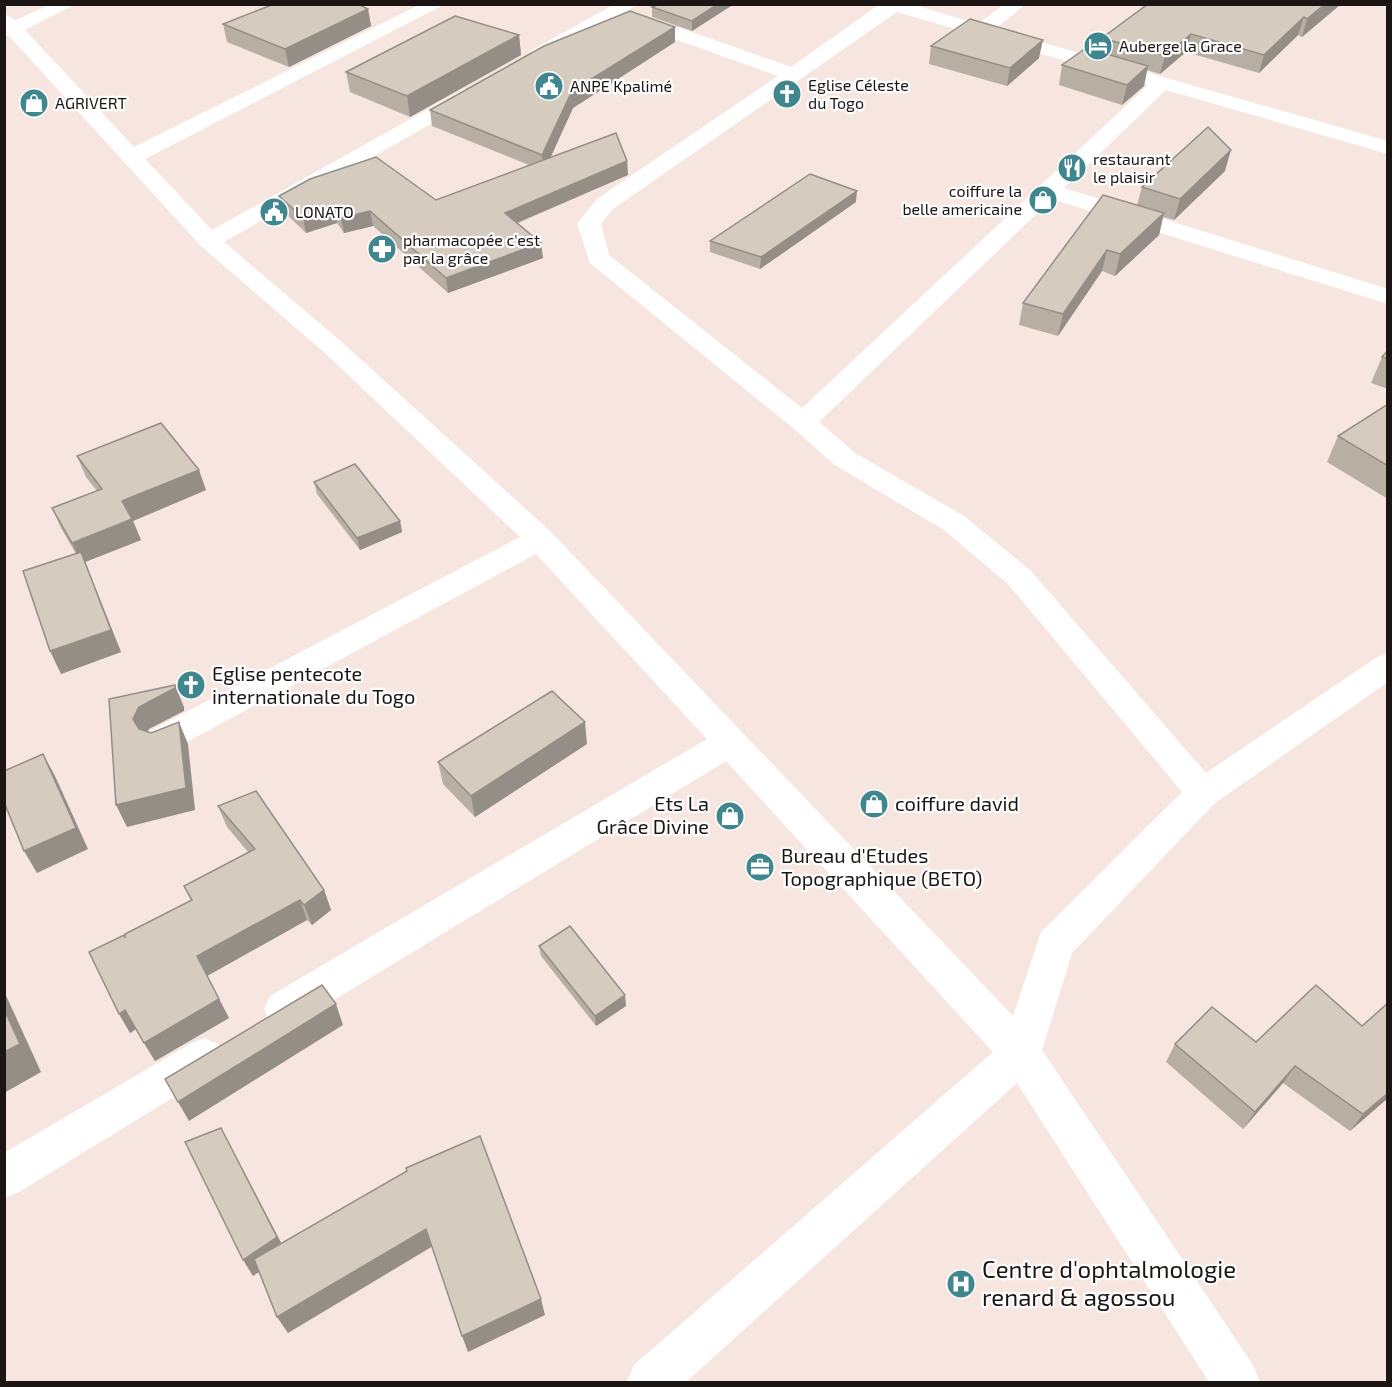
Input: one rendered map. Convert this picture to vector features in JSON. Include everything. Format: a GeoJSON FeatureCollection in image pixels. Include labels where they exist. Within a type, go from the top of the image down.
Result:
{"type":"FeatureCollection","features":[{"type":"Feature","properties":{"kind":"street"},"geometry":{"type":"LineString","coordinates":[[67,4],[7,26],[210,241],[335,349],[540,539],[1021,1053],[1236,1383]]}},
{"type":"Feature","properties":{"kind":"street"},"geometry":{"type":"LineString","coordinates":[[132,158],[436,4]]}},
{"type":"Feature","properties":{"kind":"street"},"geometry":{"type":"LineString","coordinates":[[589,4],[622,8],[793,75]]}},
{"type":"Feature","properties":{"kind":"street"},"geometry":{"type":"LineString","coordinates":[[980,31],[1017,4]]}},
{"type":"Feature","properties":{"kind":"street"},"geometry":{"type":"LineString","coordinates":[[1203,793],[1019,577],[954,523],[845,459],[803,422],[598,258],[590,224],[605,204],[891,5],[1388,148]]}},
{"type":"Feature","properties":{"kind":"street"},"geometry":{"type":"LineString","coordinates":[[521,64],[622,8]]}},
{"type":"Feature","properties":{"kind":"street"},"geometry":{"type":"LineString","coordinates":[[210,241],[490,82]]}},
{"type":"Feature","properties":{"kind":"street"},"geometry":{"type":"LineString","coordinates":[[803,422],[1163,82]]}},
{"type":"Feature","properties":{"kind":"street"},"geometry":{"type":"LineString","coordinates":[[1047,190],[1388,297]]}},
{"type":"Feature","properties":{"kind":"street"},"geometry":{"type":"LineString","coordinates":[[162,740],[540,539]]}},
{"type":"Feature","properties":{"kind":"street"},"geometry":{"type":"LineString","coordinates":[[651,1383],[1021,1053],[1055,944],[1203,793],[1388,665]]}},
{"type":"Feature","properties":{"kind":"street"},"geometry":{"type":"LineString","coordinates":[[4,1177],[730,742]]}},
{"type":"Feature","properties":{"kind":"building"},"geometry":{"type":"Polygon","coordinates":[[[274,4],[358,4],[368,9],[285,49],[223,24],[274,4]]]}},
{"type":"Feature","properties":{"kind":"building"},"geometry":{"type":"Polygon","coordinates":[[[659,4],[718,4],[692,21],[652,7],[659,4]]]}},
{"type":"Feature","properties":{"kind":"building"},"geometry":{"type":"Polygon","coordinates":[[[1148,4],[1325,4],[1307,19],[1304,17],[1264,55],[1191,34],[1165,56],[1102,38],[1148,4]]]}},
{"type":"Feature","properties":{"kind":"building"},"geometry":{"type":"Polygon","coordinates":[[[630,11],[675,27],[572,91],[542,155],[430,110],[544,46],[630,11]]]}},
{"type":"Feature","properties":{"kind":"building"},"geometry":{"type":"Polygon","coordinates":[[[455,16],[519,35],[407,96],[346,72],[455,16]]]}},
{"type":"Feature","properties":{"kind":"building"},"geometry":{"type":"Polygon","coordinates":[[[970,19],[1043,40],[1010,68],[931,46],[970,19]]]}},
{"type":"Feature","properties":{"kind":"building"},"geometry":{"type":"Polygon","coordinates":[[[1086,48],[1148,66],[1127,85],[1062,65],[1086,48]]]}},
{"type":"Feature","properties":{"kind":"building"},"geometry":{"type":"Polygon","coordinates":[[[1208,127],[1231,150],[1180,199],[1142,187],[1208,127]]]}},
{"type":"Feature","properties":{"kind":"building"},"geometry":{"type":"Polygon","coordinates":[[[616,133],[627,161],[505,213],[541,243],[446,278],[370,211],[341,218],[334,208],[303,218],[279,196],[310,179],[376,157],[436,200],[616,133]]]}},
{"type":"Feature","properties":{"kind":"building"},"geometry":{"type":"Polygon","coordinates":[[[810,174],[857,191],[761,257],[710,241],[810,174]]]}},
{"type":"Feature","properties":{"kind":"building"},"geometry":{"type":"Polygon","coordinates":[[[1103,195],[1164,213],[1120,254],[1107,250],[1063,314],[1023,303],[1103,195]]]}},
{"type":"Feature","properties":{"kind":"building"},"geometry":{"type":"Polygon","coordinates":[[[1388,350],[1388,359],[1382,357],[1388,350]]]}},
{"type":"Feature","properties":{"kind":"building"},"geometry":{"type":"Polygon","coordinates":[[[1388,404],[1388,466],[1338,436],[1388,404]]]}},
{"type":"Feature","properties":{"kind":"building"},"geometry":{"type":"Polygon","coordinates":[[[161,423],[199,470],[122,501],[132,519],[72,543],[52,508],[102,489],[77,456],[161,423]]]}},
{"type":"Feature","properties":{"kind":"building"},"geometry":{"type":"Polygon","coordinates":[[[355,464],[400,521],[357,538],[314,482],[355,464]]]}},
{"type":"Feature","properties":{"kind":"building"},"geometry":{"type":"Polygon","coordinates":[[[81,552],[111,630],[50,651],[23,571],[81,552]]]}},
{"type":"Feature","properties":{"kind":"building"},"geometry":{"type":"Polygon","coordinates":[[[175,685],[175,688],[139,707],[133,719],[139,729],[151,733],[179,722],[186,788],[116,805],[109,699],[175,685]]]}},
{"type":"Feature","properties":{"kind":"building"},"geometry":{"type":"Polygon","coordinates":[[[552,691],[585,722],[471,796],[438,762],[552,691]]]}},
{"type":"Feature","properties":{"kind":"building"},"geometry":{"type":"Polygon","coordinates":[[[43,754],[76,828],[24,851],[4,802],[4,771],[43,754]]]}},
{"type":"Feature","properties":{"kind":"building"},"geometry":{"type":"Polygon","coordinates":[[[256,791],[324,890],[304,905],[300,900],[197,956],[219,999],[144,1043],[125,1010],[119,1014],[89,952],[124,935],[125,938],[125,934],[192,900],[184,886],[255,849],[218,806],[256,791]]]}},
{"type":"Feature","properties":{"kind":"building"},"geometry":{"type":"Polygon","coordinates":[[[570,926],[625,995],[595,1016],[539,946],[570,926]]]}},
{"type":"Feature","properties":{"kind":"building"},"geometry":{"type":"Polygon","coordinates":[[[322,985],[336,1004],[178,1102],[165,1079],[322,985]]]}},
{"type":"Feature","properties":{"kind":"building"},"geometry":{"type":"Polygon","coordinates":[[[1316,985],[1362,1026],[1388,1003],[1388,1093],[1363,1114],[1295,1066],[1255,1112],[1175,1044],[1212,1007],[1256,1042],[1316,985]]]}},
{"type":"Feature","properties":{"kind":"building"},"geometry":{"type":"Polygon","coordinates":[[[4,1009],[20,1044],[4,1052],[4,1009]]]}},
{"type":"Feature","properties":{"kind":"building"},"geometry":{"type":"Polygon","coordinates":[[[221,1128],[277,1237],[243,1260],[185,1142],[221,1128]]]}},
{"type":"Feature","properties":{"kind":"building"},"geometry":{"type":"Polygon","coordinates":[[[480,1136],[541,1299],[462,1336],[426,1229],[277,1317],[254,1259],[407,1171],[406,1168],[480,1136]]]}},
{"type":"Feature","properties":{"kind":"place","name":"Auberge la Grace"},"geometry":{"type":"Point","coordinates":[1098,46]}},
{"type":"Feature","properties":{"kind":"place","name":"ANPE Kpalimé"},"geometry":{"type":"Point","coordinates":[549,86]}},
{"type":"Feature","properties":{"kind":"place","name":"Eglise Céleste du Togo"},"geometry":{"type":"Point","coordinates":[787,94]}},
{"type":"Feature","properties":{"kind":"place","name":"AGRIVERT"},"geometry":{"type":"Point","coordinates":[34,103]}},
{"type":"Feature","properties":{"kind":"place","name":"restaurant le plaisir"},"geometry":{"type":"Point","coordinates":[1072,168]}},
{"type":"Feature","properties":{"kind":"place","name":"coiffure la belle americaine"},"geometry":{"type":"Point","coordinates":[1043,200]}},
{"type":"Feature","properties":{"kind":"place","name":"LONATO"},"geometry":{"type":"Point","coordinates":[274,212]}},
{"type":"Feature","properties":{"kind":"place","name":"pharmacopée c'est par la grâce"},"geometry":{"type":"Point","coordinates":[382,249]}},
{"type":"Feature","properties":{"kind":"place","name":"Eglise pentecote internationale du Togo"},"geometry":{"type":"Point","coordinates":[191,685]}},
{"type":"Feature","properties":{"kind":"place","name":"coiffure david"},"geometry":{"type":"Point","coordinates":[874,804]}},
{"type":"Feature","properties":{"kind":"place","name":"Ets La Grâce Divine"},"geometry":{"type":"Point","coordinates":[730,816]}},
{"type":"Feature","properties":{"kind":"place","name":"Bureau d'Etudes Topographique (BETO)"},"geometry":{"type":"Point","coordinates":[760,867]}},
{"type":"Feature","properties":{"kind":"place","name":"Centre d'ophtalmologie renard & agossou"},"geometry":{"type":"Point","coordinates":[961,1284]}}]}
